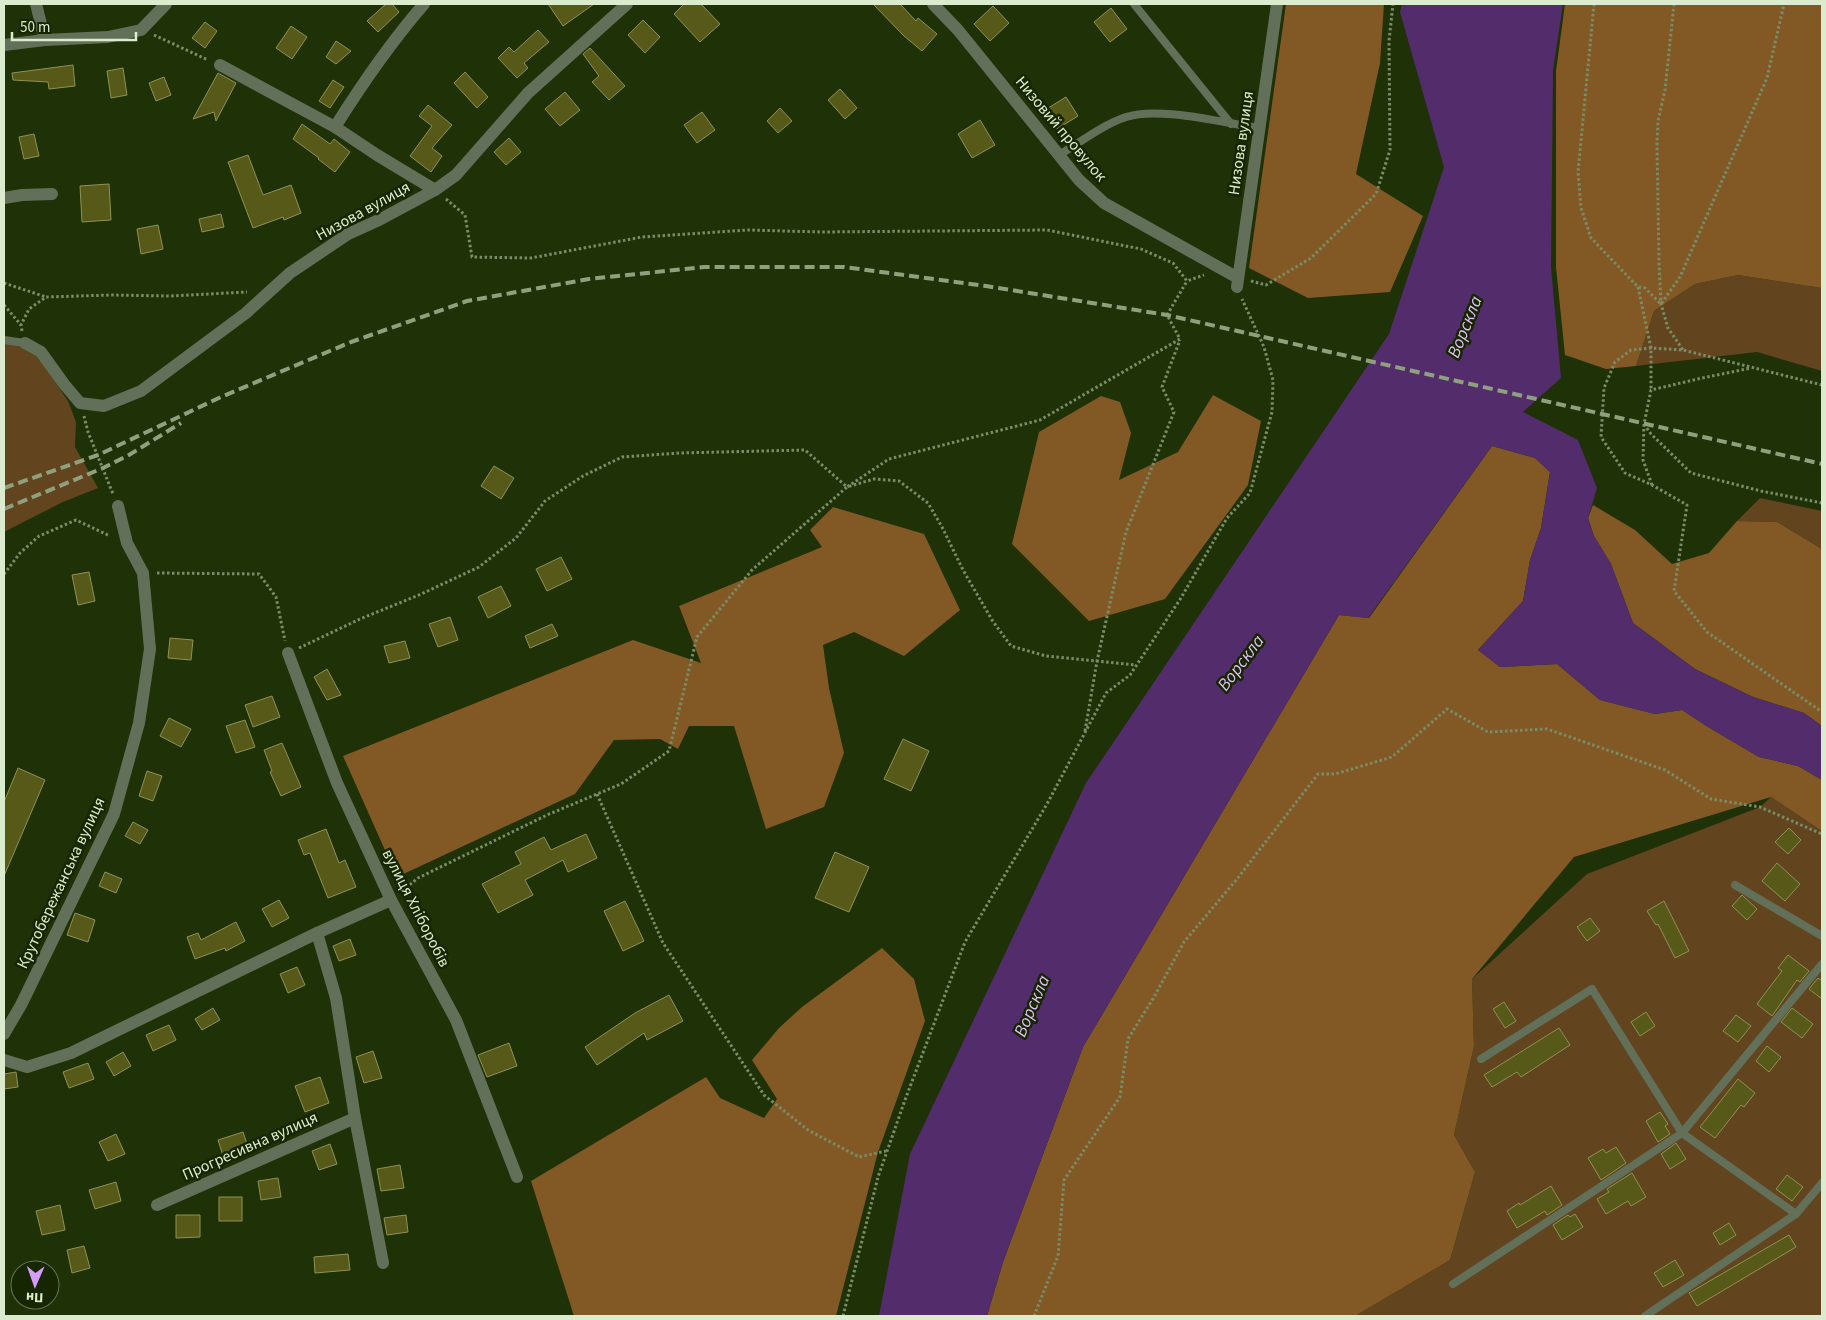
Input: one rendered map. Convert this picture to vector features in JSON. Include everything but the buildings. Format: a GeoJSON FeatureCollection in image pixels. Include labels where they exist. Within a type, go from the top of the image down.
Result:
{"type":"FeatureCollection","features":[{"type":"Feature","properties":{"kind":"street"},"geometry":{"type":"LineString","coordinates":[[36,4],[45,40]]}},
{"type":"Feature","properties":{"kind":"street"},"geometry":{"type":"LineString","coordinates":[[4,45],[45,40],[108,37],[141,30],[166,4]]}},
{"type":"Feature","properties":{"kind":"street"},"geometry":{"type":"LineString","coordinates":[[335,127],[365,80],[403,28],[424,4]]}},
{"type":"Feature","properties":{"kind":"street","name":"Низова вулиця"},"geometry":{"type":"LineString","coordinates":[[25,343],[41,352],[64,384],[80,402],[104,406],[141,391],[246,313],[290,273],[348,234],[435,190],[456,175],[528,93],[627,4]]}},
{"type":"Feature","properties":{"kind":"street","name":"Низовий провулок"},"geometry":{"type":"LineString","coordinates":[[933,4],[958,30],[1079,180],[1104,203],[1238,283]]}},
{"type":"Feature","properties":{"kind":"street","name":"Низова вулиця"},"geometry":{"type":"LineString","coordinates":[[1238,283],[1277,4]]}},
{"type":"Feature","properties":{"kind":"street"},"geometry":{"type":"LineString","coordinates":[[220,65],[335,127],[435,190]]}},
{"type":"Feature","properties":{"kind":"street"},"geometry":{"type":"LineString","coordinates":[[4,198],[52,194]]}},
{"type":"Feature","properties":{"kind":"street","name":"Крутобережанська вулиця"},"geometry":{"type":"LineString","coordinates":[[4,1034],[114,814],[139,723],[150,649],[143,573],[127,543],[118,506]]}},
{"type":"Feature","properties":{"kind":"street","name":"вулиця Хліборобів"},"geometry":{"type":"LineString","coordinates":[[288,653],[337,783],[392,900],[456,1020],[517,1176]]}},
{"type":"Feature","properties":{"kind":"street"},"geometry":{"type":"LineString","coordinates":[[4,1060],[27,1067],[71,1052],[317,933],[392,900]]}},
{"type":"Feature","properties":{"kind":"street"},"geometry":{"type":"LineString","coordinates":[[317,933],[336,998],[383,1263]]}},
{"type":"Feature","properties":{"kind":"street","name":"Прогресивна вулиця"},"geometry":{"type":"LineString","coordinates":[[157,1205],[356,1118]]}},
{"type":"Feature","properties":{"kind":"lane","name":"Низова вулиця"},"geometry":{"type":"LineString","coordinates":[[1134,4],[1231,124]]}},
{"type":"Feature","properties":{"kind":"lane"},"geometry":{"type":"LineString","coordinates":[[1059,155],[1111,123],[1139,113],[1170,114],[1259,128]]}},
{"type":"Feature","properties":{"kind":"lane"},"geometry":{"type":"LineString","coordinates":[[4,340],[25,343]]}},
{"type":"Feature","properties":{"kind":"lane"},"geometry":{"type":"LineString","coordinates":[[1735,885],[1822,936]]}},
{"type":"Feature","properties":{"kind":"lane"},"geometry":{"type":"LineString","coordinates":[[1453,1284],[1682,1133],[1822,964]]}},
{"type":"Feature","properties":{"kind":"lane"},"geometry":{"type":"LineString","coordinates":[[1481,1059],[1592,989],[1682,1133],[1796,1214]]}},
{"type":"Feature","properties":{"kind":"lane"},"geometry":{"type":"LineString","coordinates":[[1646,1316],[1796,1214],[1822,1183]]}},
{"type":"Feature","properties":{"kind":"path"},"geometry":{"type":"LineString","coordinates":[[842,1316],[886,1151],[965,942],[1047,804],[1106,693],[1130,675],[1181,598],[1227,518],[1250,493],[1272,412],[1273,380],[1264,347],[1238,283],[1266,285],[1311,258],[1376,194],[1390,150],[1389,41],[1393,4]]}},
{"type":"Feature","properties":{"kind":"path"},"geometry":{"type":"LineString","coordinates":[[1594,4],[1578,172],[1581,208],[1591,238],[1638,287],[1651,348],[1651,390],[1644,424],[1642,460],[1652,485]]}},
{"type":"Feature","properties":{"kind":"path"},"geometry":{"type":"LineString","coordinates":[[1674,4],[1665,90],[1658,121],[1660,304],[1668,328],[1683,350]]}},
{"type":"Feature","properties":{"kind":"path"},"geometry":{"type":"LineString","coordinates":[[1660,304],[1680,277],[1767,78],[1784,4]]}},
{"type":"Feature","properties":{"kind":"path"},"geometry":{"type":"LineString","coordinates":[[141,30],[220,65]]}},
{"type":"Feature","properties":{"kind":"path"},"geometry":{"type":"LineString","coordinates":[[435,190],[465,214],[472,257],[531,258],[642,237],[748,230],[822,232],[1047,230],[1141,249],[1173,263],[1187,281]]}},
{"type":"Feature","properties":{"kind":"path"},"geometry":{"type":"LineString","coordinates":[[1084,735],[1097,661],[1126,532],[1174,412],[1162,387],[1180,339],[1167,315],[1187,281],[1203,275],[1211,276]]}},
{"type":"Feature","properties":{"kind":"path"},"geometry":{"type":"LineString","coordinates":[[4,283],[46,297],[171,296],[270,291]]}},
{"type":"Feature","properties":{"kind":"path"},"geometry":{"type":"LineString","coordinates":[[1638,287],[1645,288],[1660,304]]}},
{"type":"Feature","properties":{"kind":"path"},"geometry":{"type":"LineString","coordinates":[[20,325],[29,309],[46,297]]}},
{"type":"Feature","properties":{"kind":"path"},"geometry":{"type":"LineString","coordinates":[[4,305],[20,325],[25,343]]}},
{"type":"Feature","properties":{"kind":"path"},"geometry":{"type":"LineString","coordinates":[[392,900],[418,878],[547,816],[621,784],[669,751],[697,636],[752,570],[847,487],[889,459],[1040,420],[1180,339]]}},
{"type":"Feature","properties":{"kind":"path"},"geometry":{"type":"LineString","coordinates":[[1822,385],[1683,350],[1651,348],[1631,350],[1615,362],[1604,388],[1601,437],[1625,473],[1652,485],[1687,505],[1674,591],[1707,632],[1822,712]]}},
{"type":"Feature","properties":{"kind":"path"},"geometry":{"type":"LineString","coordinates":[[1651,390],[1754,368]]}},
{"type":"Feature","properties":{"kind":"path"},"geometry":{"type":"LineString","coordinates":[[1644,424],[1651,434],[1692,473],[1761,491],[1822,503]]}},
{"type":"Feature","properties":{"kind":"path"},"geometry":{"type":"LineString","coordinates":[[88,432],[118,506]]}},
{"type":"Feature","properties":{"kind":"path"},"geometry":{"type":"LineString","coordinates":[[143,573],[259,574],[276,597],[288,653],[360,619],[480,567],[516,538],[545,501],[583,476],[622,456],[805,450],[847,487]]}},
{"type":"Feature","properties":{"kind":"path"},"geometry":{"type":"LineString","coordinates":[[847,487],[874,479],[899,481],[928,503],[992,620],[1011,646],[1046,656],[1136,665]]}},
{"type":"Feature","properties":{"kind":"path"},"geometry":{"type":"LineString","coordinates":[[4,574],[20,552],[39,536],[76,520],[127,543]]}},
{"type":"Feature","properties":{"kind":"path"},"geometry":{"type":"LineString","coordinates":[[1034,1316],[1058,1256],[1064,1180],[1120,1098],[1128,1039],[1154,997],[1184,942],[1318,774],[1335,774],[1392,757],[1447,710],[1488,732],[1547,729],[1665,770],[1711,799],[1760,807],[1822,834]]}},
{"type":"Feature","properties":{"kind":"path"},"geometry":{"type":"LineString","coordinates":[[597,794],[663,943],[764,1095],[808,1130],[859,1157],[886,1151]]}},
{"type":"Feature","properties":{"kind":"shaded area"},"geometry":{"type":"Polygon","coordinates":[[[1286,4],[1384,4],[1380,63],[1356,174],[1423,216],[1390,292],[1308,298],[1249,268],[1286,4]]]}},
{"type":"Feature","properties":{"kind":"shaded area"},"geometry":{"type":"Polygon","coordinates":[[[1565,4],[1822,4],[1822,288],[1738,275],[1695,284],[1654,311],[1636,366],[1606,369],[1565,355],[1556,267],[1556,71],[1565,4]]]}},
{"type":"Feature","properties":{"kind":"shaded area"},"geometry":{"type":"Polygon","coordinates":[[[1738,275],[1822,288],[1822,371],[1757,352],[1636,366],[1654,311],[1695,284],[1738,275]]]}},
{"type":"Feature","properties":{"kind":"shaded area"},"geometry":{"type":"Polygon","coordinates":[[[9,340],[39,358],[68,401],[76,422],[75,447],[98,488],[63,502],[4,532],[4,341],[9,340]]]}},
{"type":"Feature","properties":{"kind":"shaded area"},"geometry":{"type":"Polygon","coordinates":[[[1213,395],[1261,421],[1248,485],[1165,599],[1089,621],[1012,544],[1039,432],[1101,396],[1120,402],[1131,433],[1119,480],[1178,452],[1213,395]]]}},
{"type":"Feature","properties":{"kind":"shaded area"},"geometry":{"type":"Polygon","coordinates":[[[1492,446],[1535,458],[1550,472],[1541,528],[1530,560],[1523,601],[1478,650],[1500,667],[1557,664],[1600,700],[1655,714],[1682,710],[1759,757],[1798,766],[1822,780],[1822,831],[1771,797],[1574,857],[1472,979],[1474,1046],[1454,1135],[1475,1172],[1450,1260],[1355,1316],[987,1316],[1003,1262],[1083,1047],[1339,615],[1369,618],[1492,446]]]}},
{"type":"Feature","properties":{"kind":"shaded area"},"geometry":{"type":"Polygon","coordinates":[[[1760,498],[1822,511],[1822,549],[1777,522],[1737,521],[1760,498]]]}},
{"type":"Feature","properties":{"kind":"shaded area"},"geometry":{"type":"Polygon","coordinates":[[[1593,505],[1635,530],[1672,564],[1709,553],[1737,521],[1777,522],[1822,549],[1822,726],[1804,713],[1753,697],[1695,669],[1633,623],[1611,564],[1594,536],[1588,518],[1593,505]]]}},
{"type":"Feature","properties":{"kind":"shaded area"},"geometry":{"type":"Polygon","coordinates":[[[833,507],[924,534],[960,610],[904,656],[854,632],[823,645],[829,688],[844,753],[824,807],[766,829],[734,726],[689,726],[678,749],[660,739],[614,740],[575,794],[397,877],[343,756],[633,640],[701,663],[679,606],[822,547],[810,530],[833,507]]]}},
{"type":"Feature","properties":{"kind":"shaded area"},"geometry":{"type":"Polygon","coordinates":[[[1771,797],[1822,831],[1822,1316],[1355,1316],[1450,1260],[1475,1172],[1454,1135],[1474,1046],[1472,979],[1587,874],[1760,807],[1771,797]]]}},
{"type":"Feature","properties":{"kind":"shaded area"},"geometry":{"type":"Polygon","coordinates":[[[882,948],[914,979],[925,1021],[878,1152],[836,1316],[574,1316],[531,1181],[706,1077],[720,1098],[764,1118],[777,1099],[752,1060],[779,1028],[802,1007],[882,948]]]}},
{"type":"Feature","properties":{"kind":"water","name":"Ворскла"},"geometry":{"type":"Polygon","coordinates":[[[1402,4],[1563,4],[1553,70],[1551,267],[1561,378],[1523,412],[1578,440],[1597,488],[1588,518],[1594,536],[1611,564],[1633,623],[1695,669],[1753,697],[1804,713],[1822,726],[1822,780],[1798,766],[1759,757],[1682,710],[1655,714],[1600,700],[1557,664],[1500,667],[1478,650],[1523,601],[1530,560],[1541,528],[1550,472],[1535,458],[1492,446],[1368,618],[1339,615],[1083,1047],[1003,1262],[987,1316],[879,1316],[910,1154],[1086,783],[1389,334],[1444,167],[1400,12],[1402,4]]]}},
{"type":"Feature","properties":{"kind":"railway"},"geometry":{"type":"LineString","coordinates":[[4,488],[98,455],[221,397],[351,342],[467,301],[589,279],[704,267],[844,267],[986,286],[1167,315],[1822,464]]}},
{"type":"Feature","properties":{"kind":"railway"},"geometry":{"type":"LineString","coordinates":[[4,509],[103,468],[129,455],[181,423]]}}]}
